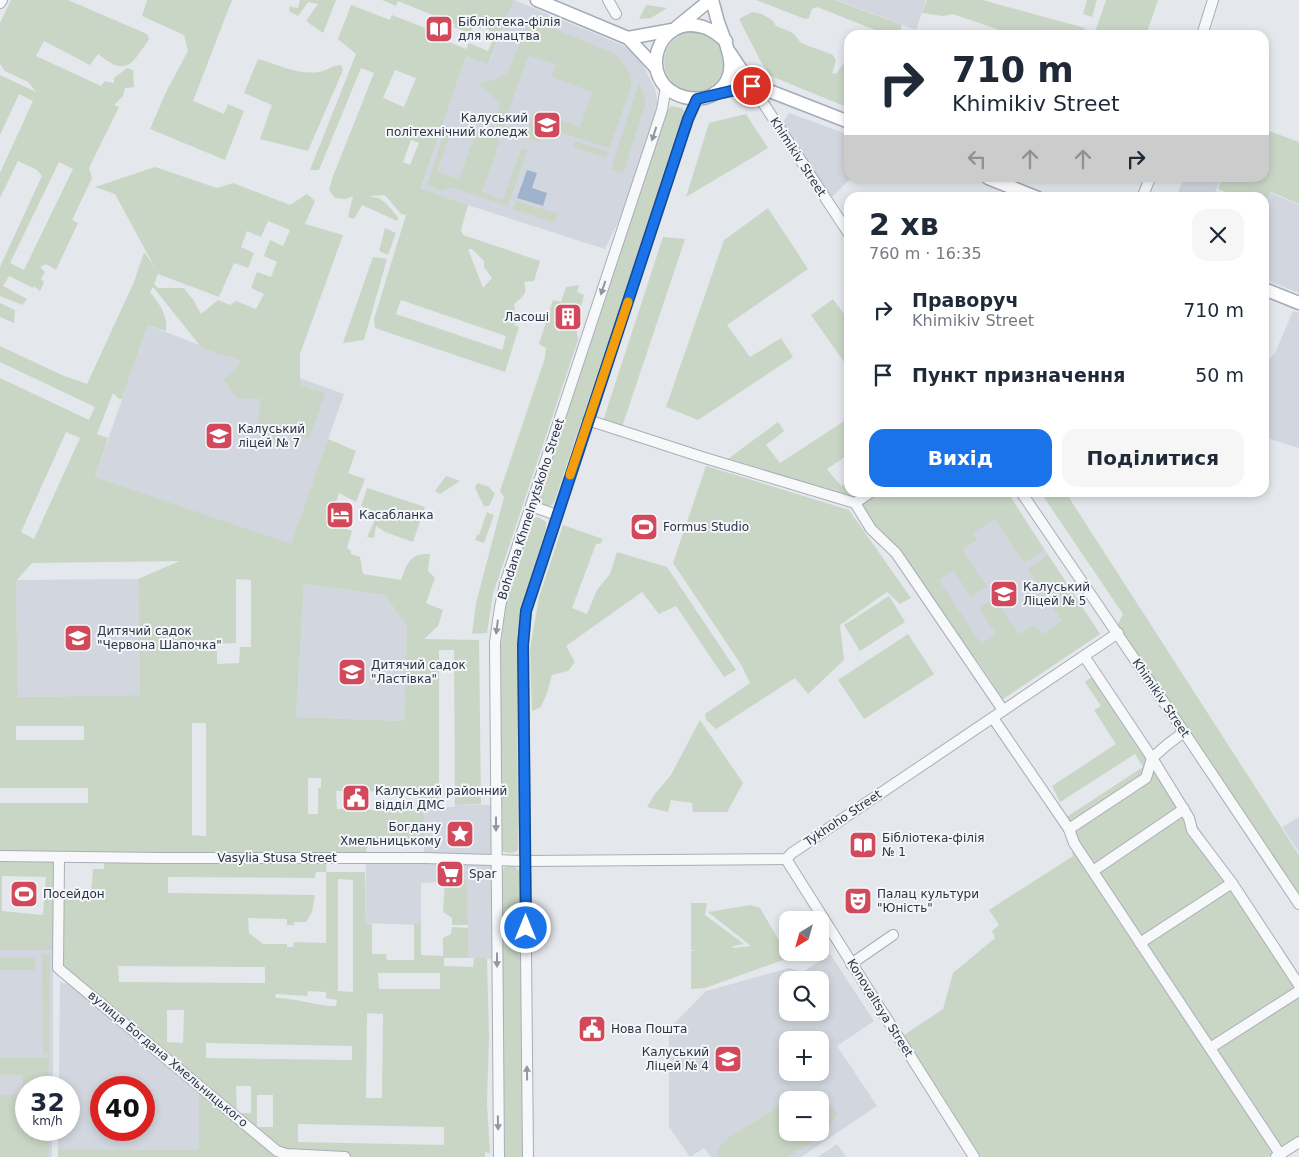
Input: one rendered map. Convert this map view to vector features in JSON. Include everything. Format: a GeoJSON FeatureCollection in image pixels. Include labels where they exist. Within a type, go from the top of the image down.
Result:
{"type":"FeatureCollection","features":[{"type":"Feature","properties":{"kind":"main road"},"geometry":{"type":"LineString","coordinates":[[537,0],[628,38],[656,68],[660,79],[666,87],[685,98],[697,99],[715,93],[752,86],[844,120]]}},
{"type":"Feature","properties":{"kind":"main road"},"geometry":{"type":"LineString","coordinates":[[656,68],[657,54],[664,38],[711,0],[728,47],[731,66],[729,76],[723,86],[715,93]]}},
{"type":"Feature","properties":{"kind":"main road"},"geometry":{"type":"LineString","coordinates":[[628,38],[691,25],[702,26],[710,30],[728,47],[752,86]]}},
{"type":"Feature","properties":{"kind":"main road"},"geometry":{"type":"LineString","coordinates":[[998,182],[1023,192]]}},
{"type":"Feature","properties":{"kind":"main road"},"geometry":{"type":"LineString","coordinates":[[1269,291],[1299,303]]}},
{"type":"Feature","properties":{"kind":"street"},"geometry":{"type":"LineString","coordinates":[[608,0],[616,14]]}},
{"type":"Feature","properties":{"kind":"street"},"geometry":{"type":"LineString","coordinates":[[1204,30],[1213,0]]}},
{"type":"Feature","properties":{"kind":"street","name":"Khimikiv Street"},"geometry":{"type":"LineString","coordinates":[[752,86],[844,226]]}},
{"type":"Feature","properties":{"kind":"street","name":"Bohdana Khmelnytskoho Street"},"geometry":{"type":"LineString","coordinates":[[498,1157],[495,642],[500,607],[505,584],[662,110],[666,87]]}},
{"type":"Feature","properties":{"kind":"street"},"geometry":{"type":"LineString","coordinates":[[528,1157],[523,645],[528,605],[688,119],[697,99]]}},
{"type":"Feature","properties":{"kind":"street"},"geometry":{"type":"LineString","coordinates":[[588,420],[710,460],[855,503],[871,530],[896,553],[1003,710]]}},
{"type":"Feature","properties":{"kind":"street"},"geometry":{"type":"LineString","coordinates":[[855,503],[864,497]]}},
{"type":"Feature","properties":{"kind":"street","name":"Khimikiv Street"},"geometry":{"type":"LineString","coordinates":[[1024,497],[1118,633],[1299,904]]}},
{"type":"Feature","properties":{"kind":"street"},"geometry":{"type":"LineString","coordinates":[[531,506],[557,515]]}},
{"type":"Feature","properties":{"kind":"street","name":"Tykhoho Street"},"geometry":{"type":"LineString","coordinates":[[786,859],[792,853],[1118,633]]}},
{"type":"Feature","properties":{"kind":"street"},"geometry":{"type":"LineString","coordinates":[[1084,656],[1184,809],[1192,830],[1232,882],[1299,985]]}},
{"type":"Feature","properties":{"kind":"street"},"geometry":{"type":"LineString","coordinates":[[993,718],[1069,829],[1074,843],[1210,1048],[1278,1156],[1299,1142]]}},
{"type":"Feature","properties":{"kind":"street"},"geometry":{"type":"LineString","coordinates":[[1069,829],[1146,778],[1152,758],[1184,732]]}},
{"type":"Feature","properties":{"kind":"street"},"geometry":{"type":"LineString","coordinates":[[1093,871],[1184,809]]}},
{"type":"Feature","properties":{"kind":"street","name":"Vasylia Stusa Street"},"geometry":{"type":"LineString","coordinates":[[0,856],[525,860]]}},
{"type":"Feature","properties":{"kind":"street","name":"вулиця Богдана Хмельницького"},"geometry":{"type":"LineString","coordinates":[[59,857],[58,968],[281,1152],[345,1157]]}},
{"type":"Feature","properties":{"kind":"street"},"geometry":{"type":"LineString","coordinates":[[525,860],[786,859]]}},
{"type":"Feature","properties":{"kind":"street","name":"Konovaltsya Street"},"geometry":{"type":"LineString","coordinates":[[786,859],[974,1157]]}},
{"type":"Feature","properties":{"kind":"street"},"geometry":{"type":"LineString","coordinates":[[1140,943],[1232,882]]}},
{"type":"Feature","properties":{"kind":"street"},"geometry":{"type":"LineString","coordinates":[[851,964],[894,935]]}},
{"type":"Feature","properties":{"kind":"street"},"geometry":{"type":"LineString","coordinates":[[1210,1048],[1299,991]]}},
{"type":"Feature","properties":{"kind":"shaded area","name":"Калуський політехнічний коледж"},"geometry":{"type":"Polygon","coordinates":[[[514,0],[628,48],[643,65],[655,89],[658,104],[624,210],[605,249],[421,190],[466,56],[489,63],[514,0]]]}},
{"type":"Feature","properties":{"kind":"shaded area"},"geometry":{"type":"Polygon","coordinates":[[[837,0],[926,0],[916,30],[837,0]]]}},
{"type":"Feature","properties":{"kind":"shaded area"},"geometry":{"type":"Polygon","coordinates":[[[789,113],[844,133],[844,182],[847,182],[832,197],[782,124],[789,113]]]}},
{"type":"Feature","properties":{"kind":"shaded area"},"geometry":{"type":"Polygon","coordinates":[[[1182,182],[1219,182],[1215,192],[1178,192],[1182,182]]]}},
{"type":"Feature","properties":{"kind":"shaded area"},"geometry":{"type":"Polygon","coordinates":[[[1271,193],[1299,205],[1299,293],[1269,281],[1269,198],[1271,193]]]}},
{"type":"Feature","properties":{"kind":"shaded area"},"geometry":{"type":"Polygon","coordinates":[[[1293,311],[1299,313],[1299,448],[1269,438],[1269,360],[1275,353],[1293,311]]]}},
{"type":"Feature","properties":{"kind":"shaded area","name":"Калуський ліцей № 7"},"geometry":{"type":"Polygon","coordinates":[[[148,325],[235,359],[252,361],[344,394],[291,545],[95,477],[148,325]]]}},
{"type":"Feature","properties":{"kind":"shaded area","name":"Калуський Ліцей № 5"},"geometry":{"type":"Polygon","coordinates":[[[997,497],[1011,497],[1100,634],[1003,699],[894,536],[997,497]]]}},
{"type":"Feature","properties":{"kind":"shaded area","name":"Дитячий садок \"Червона Шапочка\""},"geometry":{"type":"Polygon","coordinates":[[[138,579],[140,695],[18,697],[16,580],[138,579]]]}},
{"type":"Feature","properties":{"kind":"shaded area","name":"Дитячий садок \"Ластівка\""},"geometry":{"type":"Polygon","coordinates":[[[304,584],[385,595],[407,627],[404,721],[296,717],[304,584]]]}},
{"type":"Feature","properties":{"kind":"shaded area"},"geometry":{"type":"Polygon","coordinates":[[[455,804],[496,805],[497,959],[468,958],[467,881],[421,883],[421,925],[365,923],[366,858],[424,858],[424,807],[454,807],[455,804]]]}},
{"type":"Feature","properties":{"kind":"shaded area"},"geometry":{"type":"Polygon","coordinates":[[[1299,817],[1299,852],[1282,827],[1299,817]]]}},
{"type":"Feature","properties":{"kind":"shaded area"},"geometry":{"type":"Polygon","coordinates":[[[0,950],[53,950],[53,1076],[15,1076],[15,1141],[52,1141],[52,1157],[0,1157],[0,950]]]}},
{"type":"Feature","properties":{"kind":"shaded area","name":"Калуський Ліцей № 4"},"geometry":{"type":"Polygon","coordinates":[[[830,954],[874,1021],[837,1046],[877,1106],[829,1138],[829,1091],[779,1091],[779,1141],[825,1141],[801,1157],[711,1157],[704,1148],[690,1157],[669,1127],[669,1029],[706,991],[789,968],[800,971],[779,971],[779,1021],[829,1021],[829,971],[804,971],[820,961],[829,961],[830,954]]]}},
{"type":"Feature","properties":{"kind":"shaded area"},"geometry":{"type":"Polygon","coordinates":[[[60,982],[76,986],[199,1094],[199,1150],[58,1149],[58,1141],[80,1141],[80,1076],[59,1076],[60,982]]]}},
{"type":"Feature","properties":{"kind":"shaded area"},"geometry":{"type":"Polygon","coordinates":[[[837,1144],[846,1157],[818,1157],[837,1144]]]}},
{"type":"Feature","properties":{"kind":"green space"},"geometry":{"type":"Polygon","coordinates":[[[11,0],[68,0],[147,34],[149,39],[131,63],[121,66],[113,64],[98,54],[90,65],[44,41],[36,56],[101,86],[105,81],[114,83],[114,78],[127,68],[133,70],[134,87],[125,88],[123,96],[114,105],[119,107],[89,168],[92,178],[72,220],[78,223],[56,270],[46,264],[40,267],[45,272],[41,279],[44,282],[40,291],[34,286],[33,288],[9,276],[3,286],[27,299],[22,305],[0,296],[0,267],[42,176],[37,170],[18,161],[0,198],[0,173],[33,101],[19,94],[0,135],[0,75],[36,92],[28,82],[5,71],[0,64],[0,23],[11,0]],[[59,162],[10,263],[24,270],[73,169],[59,162]]]}},
{"type":"Feature","properties":{"kind":"green space"},"geometry":{"type":"Polygon","coordinates":[[[147,0],[232,0],[193,101],[224,114],[228,104],[244,111],[225,160],[150,129],[167,90],[188,51],[184,35],[142,16],[147,0]]]}},
{"type":"Feature","properties":{"kind":"green space"},"geometry":{"type":"Polygon","coordinates":[[[300,0],[336,0],[323,33],[306,21],[318,4],[308,2],[298,16],[289,11],[290,5],[291,7],[298,8],[300,0]]]}},
{"type":"Feature","properties":{"kind":"green space"},"geometry":{"type":"Polygon","coordinates":[[[382,0],[514,0],[488,64],[466,56],[421,189],[468,205],[461,230],[463,235],[540,261],[534,281],[524,282],[525,293],[514,304],[516,320],[514,325],[519,327],[505,372],[375,328],[374,319],[406,215],[401,214],[385,195],[368,196],[379,198],[385,203],[398,218],[397,221],[362,205],[354,219],[348,217],[353,196],[345,199],[335,198],[329,190],[374,73],[361,68],[319,170],[310,170],[356,54],[338,39],[351,5],[390,20],[392,15],[450,38],[449,42],[466,49],[469,43],[488,51],[495,35],[482,26],[481,29],[473,26],[470,33],[454,27],[455,24],[398,1],[396,6],[382,0]],[[395,70],[383,98],[404,107],[416,78],[395,70]],[[411,140],[403,162],[410,165],[419,143],[411,140]],[[468,249],[483,288],[492,278],[484,267],[484,261],[472,249],[468,249]],[[401,300],[396,314],[502,350],[506,336],[401,300]]]}},
{"type":"Feature","properties":{"kind":"green space"},"geometry":{"type":"Polygon","coordinates":[[[756,0],[835,0],[902,25],[900,30],[875,30],[817,7],[812,9],[809,18],[805,19],[756,0]]]}},
{"type":"Feature","properties":{"kind":"green space"},"geometry":{"type":"Polygon","coordinates":[[[927,0],[982,0],[1085,28],[1084,30],[999,30],[953,14],[943,16],[922,13],[927,0]]]}},
{"type":"Feature","properties":{"kind":"green space"},"geometry":{"type":"Polygon","coordinates":[[[1087,0],[1097,0],[1092,17],[1083,14],[1087,0]]]}},
{"type":"Feature","properties":{"kind":"green space"},"geometry":{"type":"Polygon","coordinates":[[[1106,0],[1158,0],[1148,30],[1096,30],[1106,0]]]}},
{"type":"Feature","properties":{"kind":"green space"},"geometry":{"type":"Polygon","coordinates":[[[646,5],[667,8],[651,18],[639,19],[646,5]]]}},
{"type":"Feature","properties":{"kind":"green space"},"geometry":{"type":"Polygon","coordinates":[[[752,12],[762,14],[773,21],[776,26],[793,33],[801,43],[833,55],[836,61],[832,73],[836,74],[844,64],[844,106],[771,76],[761,62],[739,19],[752,12]]]}},
{"type":"Feature","properties":{"kind":"green space"},"geometry":{"type":"Polygon","coordinates":[[[530,19],[617,55],[630,73],[631,87],[609,148],[550,129],[546,140],[541,139],[540,142],[525,138],[534,111],[580,127],[592,92],[551,77],[556,64],[528,56],[503,127],[494,124],[500,104],[478,83],[495,80],[507,73],[530,19]]]}},
{"type":"Feature","properties":{"kind":"green space"},"geometry":{"type":"Polygon","coordinates":[[[694,32],[711,37],[719,45],[724,62],[719,79],[711,87],[694,92],[677,87],[669,79],[664,62],[669,45],[677,37],[694,32]]]}},
{"type":"Feature","properties":{"kind":"green space"},"geometry":{"type":"Polygon","coordinates":[[[258,59],[288,69],[311,73],[341,65],[343,70],[308,151],[260,139],[272,105],[244,93],[258,59]]]}},
{"type":"Feature","properties":{"kind":"green space"},"geometry":{"type":"Polygon","coordinates":[[[639,83],[644,94],[645,105],[623,173],[611,169],[639,83]]]}},
{"type":"Feature","properties":{"kind":"green space"},"geometry":{"type":"Polygon","coordinates":[[[671,106],[682,108],[685,112],[684,116],[555,500],[552,505],[546,507],[541,505],[540,494],[667,111],[671,106]]]}},
{"type":"Feature","properties":{"kind":"green space"},"geometry":{"type":"Polygon","coordinates":[[[746,114],[768,148],[686,197],[709,123],[746,114]]]}},
{"type":"Feature","properties":{"kind":"green space"},"geometry":{"type":"Polygon","coordinates":[[[446,128],[451,131],[437,172],[459,179],[476,132],[500,140],[482,192],[503,200],[521,149],[527,150],[508,206],[451,187],[442,191],[427,185],[446,128]]]}},
{"type":"Feature","properties":{"kind":"green space"},"geometry":{"type":"Polygon","coordinates":[[[1269,131],[1299,142],[1299,204],[1271,192],[1269,197],[1269,192],[1225,192],[1218,189],[1221,182],[1269,182],[1269,131]]]}},
{"type":"Feature","properties":{"kind":"green space"},"geometry":{"type":"Polygon","coordinates":[[[575,141],[608,152],[606,158],[573,147],[575,141]]]}},
{"type":"Feature","properties":{"kind":"green space"},"geometry":{"type":"Polygon","coordinates":[[[155,167],[217,188],[233,183],[290,205],[307,194],[315,201],[305,224],[343,235],[300,354],[300,385],[325,393],[309,439],[284,430],[276,441],[257,430],[261,399],[237,398],[224,380],[242,361],[202,348],[153,287],[150,292],[162,310],[166,320],[166,331],[148,325],[122,399],[119,399],[113,393],[97,434],[108,438],[95,477],[291,544],[328,439],[356,451],[348,473],[365,479],[356,502],[339,493],[329,522],[352,531],[347,548],[351,551],[351,554],[360,557],[363,574],[401,580],[410,560],[418,555],[430,554],[428,571],[435,578],[426,603],[443,610],[438,626],[424,639],[479,640],[481,804],[455,804],[454,650],[439,650],[439,807],[424,808],[424,845],[367,844],[366,858],[327,858],[326,872],[365,872],[365,923],[372,924],[372,954],[386,954],[387,960],[414,960],[414,924],[421,925],[421,955],[443,956],[443,938],[451,934],[452,927],[468,928],[468,958],[444,958],[444,966],[473,967],[474,958],[487,958],[489,1037],[487,1104],[490,1153],[485,1152],[485,1157],[58,1157],[58,1149],[199,1150],[199,1094],[201,1088],[58,968],[53,950],[0,950],[0,803],[88,803],[88,788],[0,788],[0,378],[89,420],[95,407],[0,362],[0,346],[64,376],[87,384],[134,282],[144,252],[155,268],[115,194],[95,187],[155,167]],[[268,221],[261,237],[247,231],[241,247],[254,253],[248,268],[234,263],[219,297],[158,274],[154,284],[158,288],[184,288],[201,314],[218,300],[230,305],[236,301],[256,309],[264,294],[251,288],[257,272],[271,277],[277,262],[264,256],[270,240],[283,246],[290,230],[268,221]],[[66,432],[21,532],[34,539],[80,438],[66,432]],[[180,561],[32,563],[16,581],[18,697],[140,695],[138,579],[180,561]],[[236,579],[236,643],[217,644],[217,664],[239,663],[240,647],[251,647],[251,580],[236,579]],[[304,584],[296,717],[404,721],[407,627],[385,595],[304,584]],[[192,723],[192,835],[206,836],[206,723],[192,723]],[[16,726],[16,740],[84,740],[84,726],[16,726]],[[308,778],[308,814],[318,814],[318,788],[321,788],[321,778],[308,778]],[[336,791],[337,809],[418,811],[418,792],[336,791]],[[63,857],[59,890],[67,891],[67,893],[91,894],[93,869],[104,869],[104,863],[95,863],[95,858],[63,857]],[[316,872],[315,878],[168,877],[168,893],[315,895],[312,912],[306,922],[294,922],[294,925],[287,925],[287,919],[248,918],[249,933],[263,944],[287,944],[287,947],[293,947],[294,942],[326,943],[326,872],[316,872]],[[2,876],[2,911],[43,915],[46,877],[2,876]],[[338,879],[338,991],[353,992],[353,880],[338,879]],[[118,966],[119,982],[265,983],[265,967],[118,966]],[[378,973],[379,989],[440,989],[440,973],[378,973]],[[308,991],[307,996],[275,994],[276,998],[336,1006],[337,1000],[326,998],[326,992],[308,991]],[[167,1010],[167,1042],[183,1043],[184,1010],[167,1010]],[[367,1013],[366,1098],[382,1098],[383,1014],[367,1013]],[[206,1043],[206,1058],[352,1060],[352,1046],[206,1043]],[[236,1086],[237,1113],[251,1113],[251,1086],[236,1086]],[[257,1095],[257,1127],[273,1127],[273,1095],[257,1095]],[[298,1124],[298,1142],[444,1145],[444,1127],[298,1124]]]}},
{"type":"Feature","properties":{"kind":"green space"},"geometry":{"type":"Polygon","coordinates":[[[516,201],[558,214],[555,223],[513,209],[516,201]]]}},
{"type":"Feature","properties":{"kind":"green space"},"geometry":{"type":"Polygon","coordinates":[[[768,208],[808,269],[727,325],[750,357],[781,338],[793,357],[698,420],[666,407],[724,240],[768,208]]]}},
{"type":"Feature","properties":{"kind":"green space"},"geometry":{"type":"Polygon","coordinates":[[[385,228],[396,233],[388,255],[379,251],[385,228]]]}},
{"type":"Feature","properties":{"kind":"green space"},"geometry":{"type":"Polygon","coordinates":[[[663,237],[685,239],[621,430],[602,424],[663,237]]]}},
{"type":"Feature","properties":{"kind":"green space"},"geometry":{"type":"Polygon","coordinates":[[[373,257],[387,259],[364,340],[343,343],[373,257]]]}},
{"type":"Feature","properties":{"kind":"green space"},"geometry":{"type":"Polygon","coordinates":[[[579,285],[577,292],[584,295],[576,326],[578,340],[493,594],[487,633],[472,634],[476,603],[504,497],[500,491],[545,358],[546,348],[539,344],[553,300],[561,302],[566,287],[579,285]]]}},
{"type":"Feature","properties":{"kind":"green space"},"geometry":{"type":"Polygon","coordinates":[[[833,299],[844,314],[844,362],[811,315],[833,299]]]}},
{"type":"Feature","properties":{"kind":"green space"},"geometry":{"type":"Polygon","coordinates":[[[0,303],[15,310],[14,323],[0,317],[0,303]]]}},
{"type":"Feature","properties":{"kind":"green space"},"geometry":{"type":"Polygon","coordinates":[[[844,421],[844,457],[827,469],[841,486],[844,484],[844,494],[728,459],[778,422],[784,431],[766,445],[780,463],[844,421]]]}},
{"type":"Feature","properties":{"kind":"green space"},"geometry":{"type":"Polygon","coordinates":[[[706,466],[849,510],[911,598],[900,604],[887,592],[840,625],[844,660],[808,694],[795,678],[716,729],[706,720],[705,714],[750,683],[742,666],[673,563],[706,466]]]}},
{"type":"Feature","properties":{"kind":"green space"},"geometry":{"type":"Polygon","coordinates":[[[446,476],[460,481],[440,494],[435,491],[446,476]]]}},
{"type":"Feature","properties":{"kind":"green space"},"geometry":{"type":"Polygon","coordinates":[[[478,483],[489,487],[495,494],[489,506],[484,506],[477,493],[475,486],[478,483]]]}},
{"type":"Feature","properties":{"kind":"green space"},"geometry":{"type":"Polygon","coordinates":[[[367,488],[425,507],[413,542],[385,532],[376,526],[374,538],[367,537],[378,513],[361,506],[367,488]]]}},
{"type":"Feature","properties":{"kind":"green space","name":"Калуський Ліцей № 5"},"geometry":{"type":"Polygon","coordinates":[[[870,497],[1011,497],[1044,550],[1024,563],[995,519],[973,533],[977,540],[962,550],[987,586],[971,597],[953,570],[939,580],[981,644],[996,634],[979,608],[994,598],[1019,634],[1034,625],[1042,634],[1062,621],[1028,569],[1048,555],[1100,634],[1003,699],[985,671],[859,504],[870,497]]]}},
{"type":"Feature","properties":{"kind":"green space"},"geometry":{"type":"Polygon","coordinates":[[[1044,497],[1069,497],[1299,855],[1299,898],[1117,626],[1123,614],[1044,497]]]}},
{"type":"Feature","properties":{"kind":"green space"},"geometry":{"type":"Polygon","coordinates":[[[487,512],[494,515],[484,543],[475,540],[477,535],[479,535],[487,512]]]}},
{"type":"Feature","properties":{"kind":"green space"},"geometry":{"type":"Polygon","coordinates":[[[538,517],[546,522],[546,529],[522,607],[517,644],[518,850],[507,853],[501,850],[501,644],[506,599],[530,524],[534,518],[538,517]]]}},
{"type":"Feature","properties":{"kind":"green space"},"geometry":{"type":"Polygon","coordinates":[[[563,525],[603,539],[600,544],[596,544],[572,608],[587,614],[597,590],[610,574],[617,552],[667,567],[736,670],[724,677],[676,606],[659,614],[642,592],[566,646],[575,662],[568,671],[552,675],[541,707],[532,711],[530,649],[539,597],[563,525]]]}},
{"type":"Feature","properties":{"kind":"green space"},"geometry":{"type":"Polygon","coordinates":[[[889,596],[905,622],[860,651],[844,625],[889,596]]]}},
{"type":"Feature","properties":{"kind":"green space"},"geometry":{"type":"Polygon","coordinates":[[[908,634],[934,674],[864,719],[838,680],[908,634]]]}},
{"type":"Feature","properties":{"kind":"green space"},"geometry":{"type":"Polygon","coordinates":[[[1096,674],[1299,978],[1299,1136],[1268,1157],[981,1157],[904,1035],[943,1009],[953,973],[995,938],[992,931],[999,925],[989,910],[1073,856],[1069,829],[1062,820],[1143,767],[1135,754],[1060,802],[1052,786],[1116,744],[1094,710],[1101,706],[1085,682],[1096,674]]]}},
{"type":"Feature","properties":{"kind":"green space"},"geometry":{"type":"Polygon","coordinates":[[[700,720],[743,783],[727,812],[693,812],[692,803],[671,800],[668,812],[647,807],[671,775],[700,720]]]}},
{"type":"Feature","properties":{"kind":"green space"},"geometry":{"type":"Polygon","coordinates":[[[506,866],[514,866],[520,872],[524,1157],[505,1157],[501,872],[506,866]]]}},
{"type":"Feature","properties":{"kind":"green space"},"geometry":{"type":"Polygon","coordinates":[[[445,881],[467,881],[468,925],[452,925],[452,918],[443,912],[445,881]]]}},
{"type":"Feature","properties":{"kind":"green space"},"geometry":{"type":"Polygon","coordinates":[[[691,903],[707,903],[705,915],[744,944],[733,946],[732,948],[751,946],[708,912],[751,905],[760,908],[779,940],[780,961],[705,988],[691,989],[691,951],[697,950],[691,950],[691,903]]]}},
{"type":"Feature","properties":{"kind":"green space"},"geometry":{"type":"Polygon","coordinates":[[[50,954],[49,1053],[43,1053],[42,955],[50,954]]]}},
{"type":"Feature","properties":{"kind":"green space"},"geometry":{"type":"Polygon","coordinates":[[[0,957],[36,957],[35,970],[0,970],[0,957]]]}},
{"type":"Feature","properties":{"kind":"green space"},"geometry":{"type":"Polygon","coordinates":[[[0,1058],[49,1058],[48,1076],[0,1075],[0,1058]]]}},
{"type":"Feature","properties":{"kind":"green space"},"geometry":{"type":"Polygon","coordinates":[[[0,1095],[15,1095],[15,1141],[48,1141],[49,1157],[0,1157],[0,1095]]]}},
{"type":"Feature","properties":{"kind":"green space"},"geometry":{"type":"Polygon","coordinates":[[[829,1104],[837,1114],[829,1128],[829,1104]]]}},
{"type":"Feature","properties":{"kind":"green space"},"geometry":{"type":"Polygon","coordinates":[[[779,1107],[779,1141],[813,1141],[788,1157],[718,1157],[717,1150],[728,1138],[779,1107]]]}},
{"type":"Feature","properties":{"kind":"water"},"geometry":{"type":"Polygon","coordinates":[[[527,170],[537,173],[532,188],[547,193],[543,206],[517,198],[527,170]]]}},
{"type":"Feature","properties":{"kind":"slow traffic"},"geometry":{"type":"LineString","coordinates":[[570,475],[628,302]]}},
{"type":"Feature","properties":{"kind":"place","name":"Бібліотека-філія для юнацтва"},"geometry":{"type":"Point","coordinates":[439,29]}},
{"type":"Feature","properties":{"kind":"place","name":"Калуський політехнічний коледж"},"geometry":{"type":"Point","coordinates":[547,125]}},
{"type":"Feature","properties":{"kind":"place","name":"Ласоші"},"geometry":{"type":"Point","coordinates":[568,317]}},
{"type":"Feature","properties":{"kind":"place","name":"Калуський ліцей № 7"},"geometry":{"type":"Point","coordinates":[219,436]}},
{"type":"Feature","properties":{"kind":"place","name":"Касабланка"},"geometry":{"type":"Point","coordinates":[340,515]}},
{"type":"Feature","properties":{"kind":"place","name":"Formus Studio"},"geometry":{"type":"Point","coordinates":[644,527]}},
{"type":"Feature","properties":{"kind":"place","name":"Калуський Ліцей № 5"},"geometry":{"type":"Point","coordinates":[1004,594]}},
{"type":"Feature","properties":{"kind":"place","name":"Дитячий садок \"Червона Шапочка\""},"geometry":{"type":"Point","coordinates":[78,638]}},
{"type":"Feature","properties":{"kind":"place","name":"Дитячий садок \"Ластівка\""},"geometry":{"type":"Point","coordinates":[352,672]}},
{"type":"Feature","properties":{"kind":"place","name":"Калуський районний відділ ДМС"},"geometry":{"type":"Point","coordinates":[356,798]}},
{"type":"Feature","properties":{"kind":"place","name":"Богдану Хмельницькому"},"geometry":{"type":"Point","coordinates":[460,834]}},
{"type":"Feature","properties":{"kind":"place","name":"Бібліотека-філія № 1"},"geometry":{"type":"Point","coordinates":[863,845]}},
{"type":"Feature","properties":{"kind":"place","name":"Spar"},"geometry":{"type":"Point","coordinates":[450,874]}},
{"type":"Feature","properties":{"kind":"place","name":"Посейдон"},"geometry":{"type":"Point","coordinates":[24,894]}},
{"type":"Feature","properties":{"kind":"place","name":"Палац культури \"Юність\""},"geometry":{"type":"Point","coordinates":[858,901]}},
{"type":"Feature","properties":{"kind":"place","name":"Нова Пошта"},"geometry":{"type":"Point","coordinates":[592,1029]}},
{"type":"Feature","properties":{"kind":"place","name":"Калуський Ліцей № 4"},"geometry":{"type":"Point","coordinates":[728,1059]}},
{"type":"Feature","properties":{"kind":"route"},"geometry":{"type":"LineString","coordinates":[[526,928],[523,645],[526,611],[688,119],[697,99],[715,93],[752,86]]}}]}
